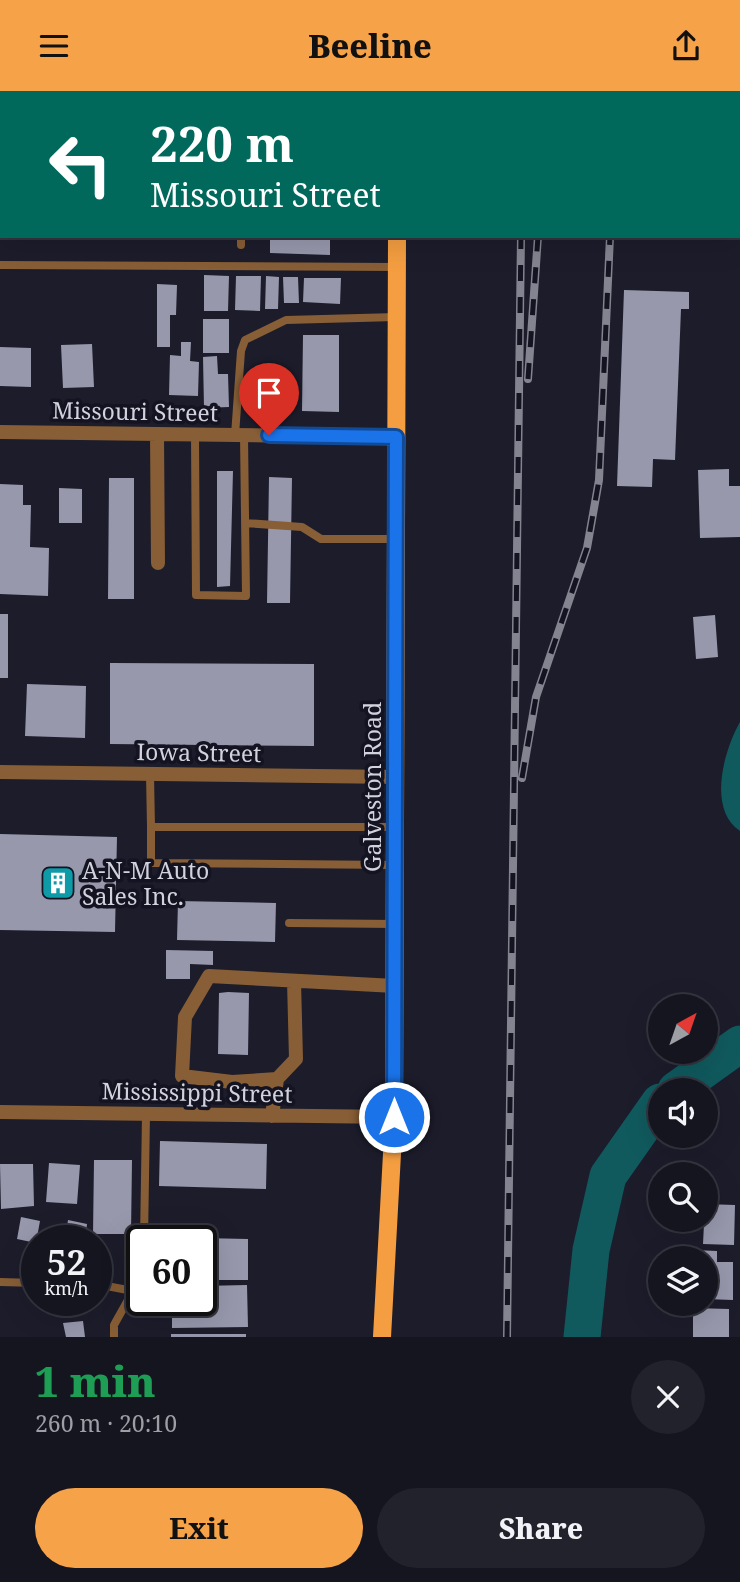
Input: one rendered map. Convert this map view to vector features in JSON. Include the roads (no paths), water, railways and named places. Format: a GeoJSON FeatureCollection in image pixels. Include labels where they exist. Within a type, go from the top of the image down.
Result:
{"type":"FeatureCollection","features":[{"type":"Feature","properties":{"kind":"main road","name":"Galveston Road"},"geometry":{"type":"LineString","coordinates":[[382,1337],[394,1117],[397,865],[397,238]]}},
{"type":"Feature","properties":{"kind":"street","name":"Missouri Street"},"geometry":{"type":"LineString","coordinates":[[0,432],[396,437]]}},
{"type":"Feature","properties":{"kind":"street"},"geometry":{"type":"LineString","coordinates":[[157,434],[158,563]]}},
{"type":"Feature","properties":{"kind":"street","name":"Iowa Street"},"geometry":{"type":"LineString","coordinates":[[0,772],[397,777]]}},
{"type":"Feature","properties":{"kind":"street"},"geometry":{"type":"LineString","coordinates":[[276,1079],[232,1082],[182,1076],[185,1017],[209,976],[395,986]]}},
{"type":"Feature","properties":{"kind":"street"},"geometry":{"type":"LineString","coordinates":[[272,1116],[276,1079],[296,1059],[294,981]]}},
{"type":"Feature","properties":{"kind":"street","name":"Mississippi Street"},"geometry":{"type":"LineString","coordinates":[[0,1112],[394,1117]]}},
{"type":"Feature","properties":{"kind":"lane"},"geometry":{"type":"LineString","coordinates":[[0,265],[397,267]]}},
{"type":"Feature","properties":{"kind":"lane"},"geometry":{"type":"LineString","coordinates":[[195,434],[196,595],[246,596],[245,523],[239,435],[241,351],[245,340],[286,320],[396,317]]}},
{"type":"Feature","properties":{"kind":"lane"},"geometry":{"type":"LineString","coordinates":[[245,523],[302,527],[321,539],[396,539]]}},
{"type":"Feature","properties":{"kind":"lane"},"geometry":{"type":"LineString","coordinates":[[150,774],[150,863],[397,865]]}},
{"type":"Feature","properties":{"kind":"lane"},"geometry":{"type":"LineString","coordinates":[[150,827],[397,827]]}},
{"type":"Feature","properties":{"kind":"lane"},"geometry":{"type":"LineString","coordinates":[[289,923],[396,924]]}},
{"type":"Feature","properties":{"kind":"lane"},"geometry":{"type":"LineString","coordinates":[[144,1225],[146,1114]]}},
{"type":"Feature","properties":{"kind":"lane"},"geometry":{"type":"LineString","coordinates":[[0,1282],[21,1283]]}},
{"type":"Feature","properties":{"kind":"lane"},"geometry":{"type":"LineString","coordinates":[[114,1337],[114,1325],[126,1304]]}},
{"type":"Feature","properties":{"kind":"waterway"},"geometry":{"type":"LineString","coordinates":[[693,1078],[740,1044]]}},
{"type":"Feature","properties":{"kind":"waterway"},"geometry":{"type":"LineString","coordinates":[[582,1337],[591,1250],[608,1176],[648,1119]]}},
{"type":"Feature","properties":{"kind":"railway"},"geometry":{"type":"LineString","coordinates":[[507,1337],[521,238]]}},
{"type":"Feature","properties":{"kind":"railway"},"geometry":{"type":"LineString","coordinates":[[528,379],[538,238]]}},
{"type":"Feature","properties":{"kind":"railway"},"geometry":{"type":"LineString","coordinates":[[522,778],[536,697],[587,548],[599,480],[610,238]]}},
{"type":"Feature","properties":{"kind":"place","name":"A-N-M Auto Sales Inc."},"geometry":{"type":"Point","coordinates":[58,883]}}]}
